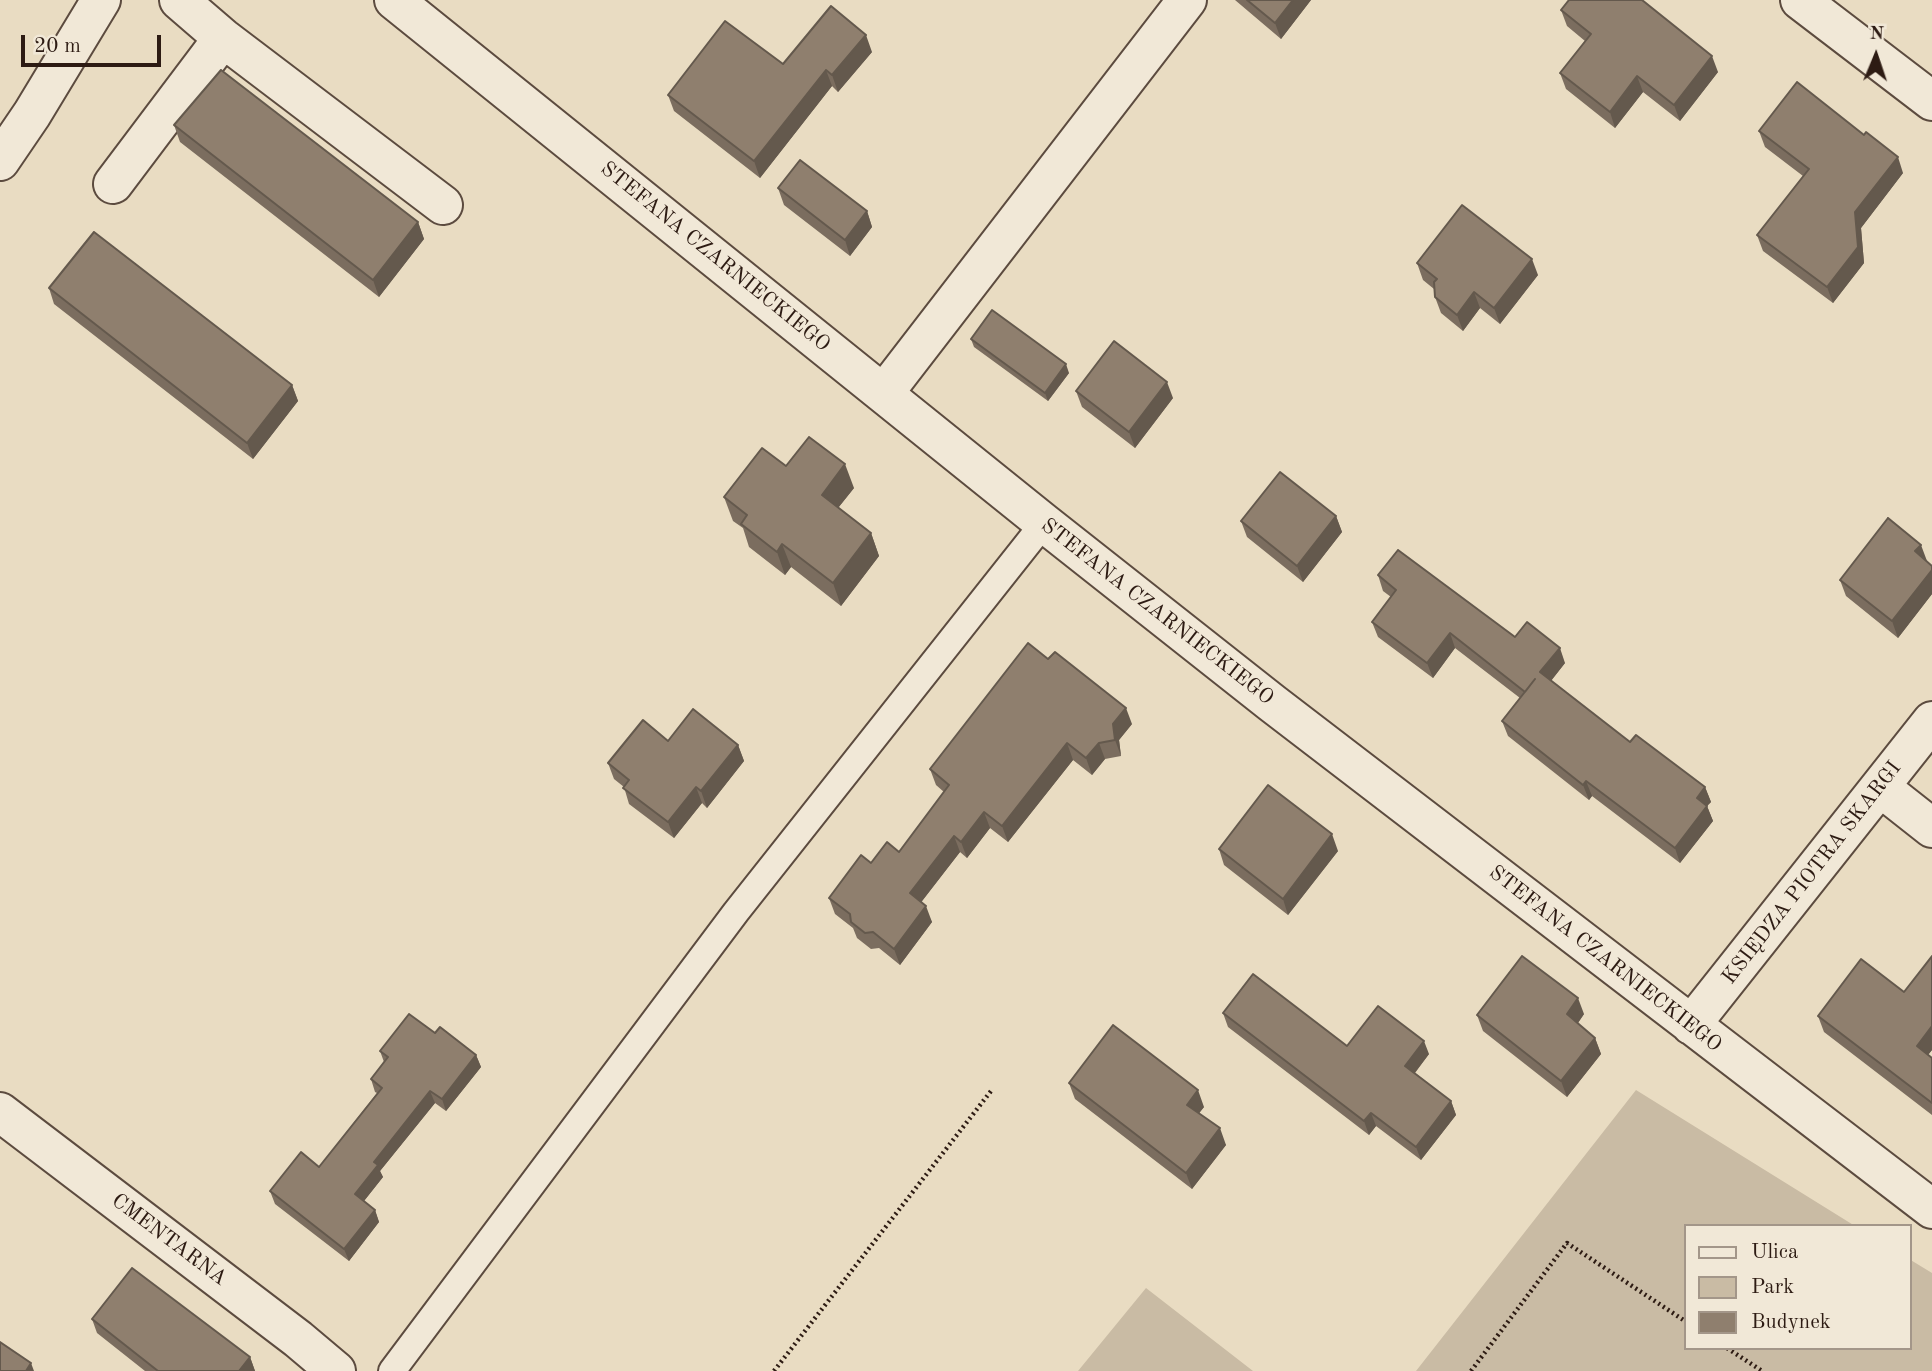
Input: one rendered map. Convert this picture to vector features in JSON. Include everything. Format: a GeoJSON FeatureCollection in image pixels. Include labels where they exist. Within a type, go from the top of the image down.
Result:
{"type":"FeatureCollection","features":[{"type":"Feature","properties":{"kind":"street"},"geometry":{"type":"LineString","coordinates":[[0,161],[32,114],[101,0]]}},
{"type":"Feature","properties":{"kind":"street"},"geometry":{"type":"LineString","coordinates":[[179,0],[223,38],[443,205]]}},
{"type":"Feature","properties":{"kind":"street","name":"STEFANA CZARNIECKIEGO"},"geometry":{"type":"LineString","coordinates":[[394,0],[1272,703],[1932,1209]]}},
{"type":"Feature","properties":{"kind":"street"},"geometry":{"type":"LineString","coordinates":[[884,393],[1187,0]]}},
{"type":"Feature","properties":{"kind":"street"},"geometry":{"type":"LineString","coordinates":[[1800,0],[1932,101]]}},
{"type":"Feature","properties":{"kind":"street"},"geometry":{"type":"LineString","coordinates":[[113,184],[223,38]]}},
{"type":"Feature","properties":{"kind":"street","name":"KSIĘDZA PIOTRA SKARGI"},"geometry":{"type":"LineString","coordinates":[[1691,1025],[1932,721]]}},
{"type":"Feature","properties":{"kind":"street"},"geometry":{"type":"LineString","coordinates":[[1880,787],[1932,828]]}},
{"type":"Feature","properties":{"kind":"street","name":"CMENTARNA"},"geometry":{"type":"LineString","coordinates":[[0,1112],[298,1339],[336,1371]]}},
{"type":"Feature","properties":{"kind":"lane"},"geometry":{"type":"LineString","coordinates":[[392,1371],[736,912],[1044,523]]}},
{"type":"Feature","properties":{"kind":"path"},"geometry":{"type":"LineString","coordinates":[[774,1371],[991,1091]]}},
{"type":"Feature","properties":{"kind":"path"},"geometry":{"type":"LineString","coordinates":[[1471,1371],[1567,1243],[1684,1320]]}},
{"type":"Feature","properties":{"kind":"path"},"geometry":{"type":"LineString","coordinates":[[1730,1350],[1762,1371]]}},
{"type":"Feature","properties":{"kind":"green space"},"geometry":{"type":"Polygon","coordinates":[[[1636,1090],[1852,1224],[1684,1224],[1684,1350],[1911,1350],[1911,1260],[1932,1273],[1932,1371],[1416,1371],[1636,1090]]]}},
{"type":"Feature","properties":{"kind":"green space"},"geometry":{"type":"Polygon","coordinates":[[[1146,1288],[1253,1371],[1078,1371],[1146,1288]]]}},
{"type":"Feature","properties":{"kind":"building"},"geometry":{"type":"Polygon","coordinates":[[[1247,0],[1293,0],[1275,23],[1247,0]]]}},
{"type":"Feature","properties":{"kind":"building"},"geometry":{"type":"Polygon","coordinates":[[[1569,0],[1642,0],[1712,56],[1674,105],[1637,76],[1610,112],[1560,73],[1591,34],[1561,10],[1569,0]]]}},
{"type":"Feature","properties":{"kind":"building"},"geometry":{"type":"Polygon","coordinates":[[[831,6],[866,35],[832,75],[826,70],[754,161],[668,95],[725,21],[783,64],[831,6]]]}},
{"type":"Feature","properties":{"kind":"building"},"geometry":{"type":"Polygon","coordinates":[[[221,70],[418,222],[373,280],[174,125],[221,70]]]}},
{"type":"Feature","properties":{"kind":"building"},"geometry":{"type":"Polygon","coordinates":[[[1797,82],[1864,135],[1866,132],[1898,157],[1855,212],[1858,247],[1827,287],[1757,235],[1809,169],[1759,131],[1797,82]]]}},
{"type":"Feature","properties":{"kind":"building"},"geometry":{"type":"Polygon","coordinates":[[[800,160],[867,211],[845,240],[778,188],[800,160]]]}},
{"type":"Feature","properties":{"kind":"building"},"geometry":{"type":"Polygon","coordinates":[[[1462,205],[1532,259],[1494,308],[1474,292],[1457,315],[1435,297],[1434,282],[1437,279],[1417,263],[1462,205]]]}},
{"type":"Feature","properties":{"kind":"building"},"geometry":{"type":"Polygon","coordinates":[[[94,232],[292,385],[247,443],[49,288],[94,232]]]}},
{"type":"Feature","properties":{"kind":"building"},"geometry":{"type":"Polygon","coordinates":[[[992,310],[1066,364],[1045,393],[971,339],[992,310]]]}},
{"type":"Feature","properties":{"kind":"building"},"geometry":{"type":"Polygon","coordinates":[[[1114,341],[1167,382],[1129,432],[1076,391],[1114,341]]]}},
{"type":"Feature","properties":{"kind":"building"},"geometry":{"type":"Polygon","coordinates":[[[809,437],[845,464],[822,495],[871,533],[833,583],[782,544],[777,552],[741,524],[747,515],[724,497],[762,448],[786,466],[809,437]]]}},
{"type":"Feature","properties":{"kind":"building"},"geometry":{"type":"Polygon","coordinates":[[[1280,472],[1336,516],[1297,566],[1241,521],[1280,472]]]}},
{"type":"Feature","properties":{"kind":"building"},"geometry":{"type":"Polygon","coordinates":[[[1888,518],[1921,545],[1915,551],[1932,566],[1932,570],[1892,621],[1840,580],[1888,518]]]}},
{"type":"Feature","properties":{"kind":"building"},"geometry":{"type":"Polygon","coordinates":[[[1398,550],[1515,637],[1527,622],[1560,648],[1540,672],[1630,742],[1636,735],[1705,787],[1697,798],[1707,806],[1675,848],[1586,781],[1583,785],[1502,721],[1525,692],[1450,633],[1427,663],[1372,622],[1396,590],[1378,575],[1398,550]]]}},
{"type":"Feature","properties":{"kind":"building"},"geometry":{"type":"Polygon","coordinates":[[[1028,643],[1048,659],[1055,652],[1126,708],[1113,724],[1115,740],[1099,743],[1086,758],[1067,743],[1002,826],[984,812],[961,842],[954,836],[910,893],[926,906],[894,949],[873,932],[865,933],[851,922],[850,914],[829,898],[861,855],[871,863],[887,842],[899,852],[949,785],[930,769],[1028,643]]]}},
{"type":"Feature","properties":{"kind":"building"},"geometry":{"type":"Polygon","coordinates":[[[693,709],[738,745],[701,791],[696,787],[668,822],[623,788],[629,780],[608,763],[643,720],[668,741],[693,709]]]}},
{"type":"Feature","properties":{"kind":"building"},"geometry":{"type":"Polygon","coordinates":[[[1268,785],[1332,834],[1283,899],[1219,849],[1268,785]]]}},
{"type":"Feature","properties":{"kind":"building"},"geometry":{"type":"Polygon","coordinates":[[[1522,956],[1578,998],[1567,1014],[1595,1038],[1561,1081],[1477,1015],[1522,956]]]}},
{"type":"Feature","properties":{"kind":"building"},"geometry":{"type":"Polygon","coordinates":[[[1932,956],[1932,1026],[1917,1046],[1932,1058],[1932,1103],[1818,1016],[1861,959],[1904,992],[1932,956]]]}},
{"type":"Feature","properties":{"kind":"building"},"geometry":{"type":"Polygon","coordinates":[[[1253,974],[1347,1046],[1378,1006],[1424,1041],[1405,1066],[1451,1101],[1416,1147],[1371,1113],[1364,1121],[1223,1013],[1253,974]]]}},
{"type":"Feature","properties":{"kind":"building"},"geometry":{"type":"Polygon","coordinates":[[[409,1014],[435,1033],[440,1027],[476,1055],[442,1099],[430,1091],[374,1162],[378,1165],[355,1194],[375,1210],[344,1249],[270,1191],[301,1152],[319,1167],[382,1088],[371,1079],[388,1057],[380,1051],[409,1014]]]}},
{"type":"Feature","properties":{"kind":"building"},"geometry":{"type":"Polygon","coordinates":[[[1113,1025],[1198,1090],[1187,1105],[1220,1128],[1186,1173],[1069,1083],[1113,1025]]]}},
{"type":"Feature","properties":{"kind":"building"},"geometry":{"type":"Polygon","coordinates":[[[132,1268],[250,1357],[239,1371],[158,1371],[92,1319],[132,1268]]]}},
{"type":"Feature","properties":{"kind":"building"},"geometry":{"type":"Polygon","coordinates":[[[0,1342],[31,1363],[26,1371],[0,1371],[0,1342]]]}}]}
